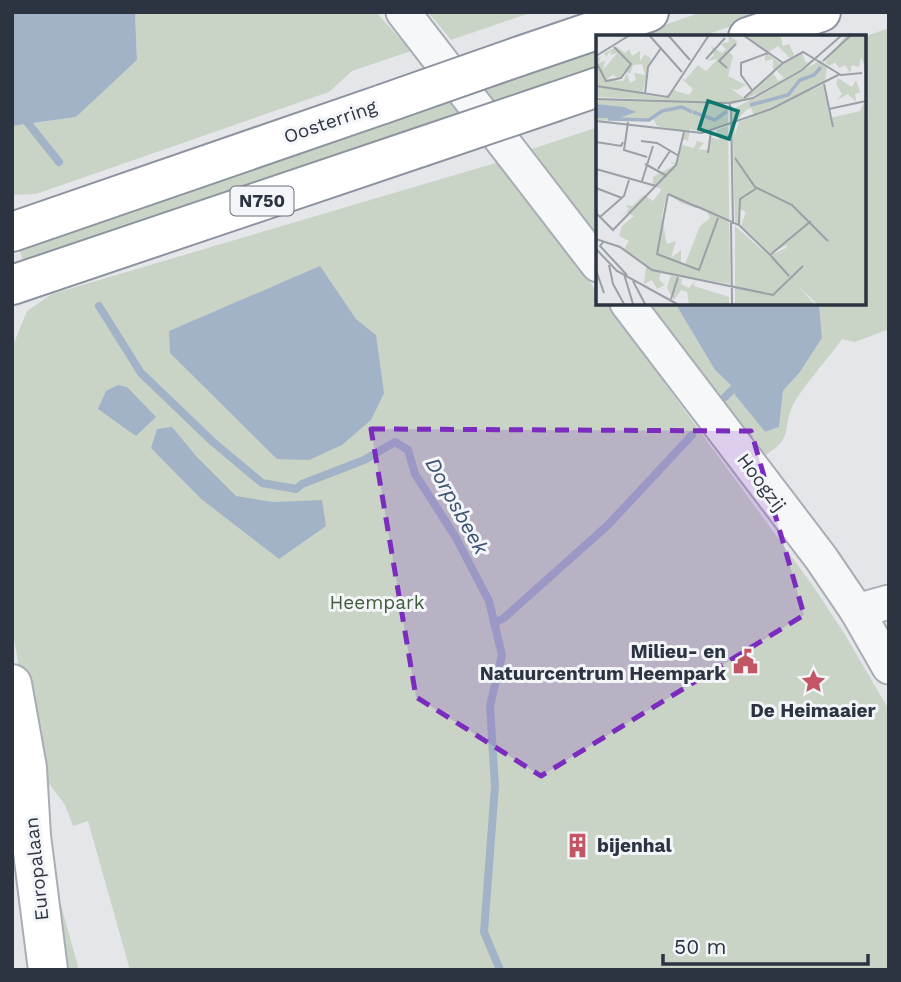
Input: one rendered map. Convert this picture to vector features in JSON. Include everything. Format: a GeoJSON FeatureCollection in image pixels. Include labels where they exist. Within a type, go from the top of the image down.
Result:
{"type":"FeatureCollection","features":[{"type":"Feature","properties":{"kind":"main road","name":"Oosterring"},"geometry":{"type":"LineString","coordinates":[[12,232],[649,12]]}},
{"type":"Feature","properties":{"kind":"main road"},"geometry":{"type":"LineString","coordinates":[[754,35],[821,12]]}},
{"type":"Feature","properties":{"kind":"main road","name":"N750"},"geometry":{"type":"LineString","coordinates":[[12,285],[596,88]]}},
{"type":"Feature","properties":{"kind":"main road"},"geometry":{"type":"LineString","coordinates":[[12,210],[30,211],[110,197]]}},
{"type":"Feature","properties":{"kind":"main road","name":"Europalaan"},"geometry":{"type":"LineString","coordinates":[[12,684],[26,758],[34,859],[48,970]]}},
{"type":"Feature","properties":{"kind":"main road","name":"Europalaan"},"geometry":{"type":"LineString","coordinates":[[12,911],[28,970]]}},
{"type":"Feature","properties":{"kind":"street"},"geometry":{"type":"LineString","coordinates":[[403,12],[596,262]]}},
{"type":"Feature","properties":{"kind":"street","name":"Hoogzij"},"geometry":{"type":"LineString","coordinates":[[628,304],[821,558],[857,611],[889,667]]}},
{"type":"Feature","properties":{"kind":"street"},"geometry":{"type":"LineString","coordinates":[[857,611],[889,602]]}},
{"type":"Feature","properties":{"kind":"highlighted area"},"geometry":{"type":"Polygon","coordinates":[[[371,429],[751,431],[804,615],[541,776],[416,697],[371,429]]]}},
{"type":"Feature","properties":{"kind":"green space"},"geometry":{"type":"Polygon","coordinates":[[[135,12],[376,12],[411,51],[352,71],[329,92],[36,194],[12,195],[12,126],[76,117],[137,60],[135,12]]]}},
{"type":"Feature","properties":{"kind":"green space"},"geometry":{"type":"Polygon","coordinates":[[[428,12],[533,12],[451,40],[428,12]]]}},
{"type":"Feature","properties":{"kind":"green space"},"geometry":{"type":"Polygon","coordinates":[[[702,12],[772,12],[706,35],[636,35],[702,12]]]}},
{"type":"Feature","properties":{"kind":"green space"},"geometry":{"type":"Polygon","coordinates":[[[889,28],[889,329],[855,342],[842,339],[797,397],[784,438],[765,455],[650,304],[676,304],[715,370],[734,388],[735,395],[765,432],[779,427],[783,391],[800,372],[822,338],[819,304],[866,304],[866,36],[889,28]]]}},
{"type":"Feature","properties":{"kind":"green space"},"geometry":{"type":"Polygon","coordinates":[[[596,49],[596,72],[25,266],[19,249],[596,49]]]}},
{"type":"Feature","properties":{"kind":"green space"},"geometry":{"type":"Polygon","coordinates":[[[596,128],[596,233],[552,176],[529,150],[596,128]]]}},
{"type":"Feature","properties":{"kind":"green space","name":"Heempark"},"geometry":{"type":"Polygon","coordinates":[[[499,162],[596,290],[596,304],[607,304],[813,586],[889,710],[889,970],[130,970],[88,821],[73,826],[65,805],[35,759],[12,627],[12,348],[27,311],[52,294],[499,162]]]}},
{"type":"Feature","properties":{"kind":"green space"},"geometry":{"type":"Polygon","coordinates":[[[39,826],[79,970],[58,970],[39,826]]]}},
{"type":"Feature","properties":{"kind":"water"},"geometry":{"type":"Polygon","coordinates":[[[12,12],[135,12],[137,60],[76,117],[12,126],[12,12]]]}},
{"type":"Feature","properties":{"kind":"water"},"geometry":{"type":"Polygon","coordinates":[[[320,266],[356,319],[376,335],[384,393],[371,420],[342,445],[309,460],[277,459],[170,353],[169,331],[320,266]]]}},
{"type":"Feature","properties":{"kind":"water"},"geometry":{"type":"Polygon","coordinates":[[[676,304],[819,304],[822,338],[800,372],[783,391],[779,427],[765,432],[735,395],[734,388],[715,370],[676,304]]]}},
{"type":"Feature","properties":{"kind":"water"},"geometry":{"type":"Polygon","coordinates":[[[118,385],[127,387],[156,417],[136,436],[98,409],[106,391],[118,385]]]}},
{"type":"Feature","properties":{"kind":"water"},"geometry":{"type":"Polygon","coordinates":[[[172,427],[236,496],[273,502],[322,500],[326,526],[279,559],[200,498],[151,448],[157,429],[172,427]]]}},
{"type":"Feature","properties":{"kind":"waterway","name":"Dorpsbeek"},"geometry":{"type":"LineString","coordinates":[[12,103],[59,162]]}},
{"type":"Feature","properties":{"kind":"waterway","name":"Dorpsbeek"},"geometry":{"type":"LineString","coordinates":[[99,306],[141,373],[213,442],[262,483],[296,489],[302,484],[364,460],[395,442],[408,450],[415,474],[455,536],[489,601],[502,655],[490,706],[495,786],[484,932],[500,970]]}},
{"type":"Feature","properties":{"kind":"waterway"},"geometry":{"type":"LineString","coordinates":[[725,397],[734,388]]}},
{"type":"Feature","properties":{"kind":"waterway"},"geometry":{"type":"LineString","coordinates":[[494,623],[504,618],[608,525],[692,435]]}},
{"type":"Feature","properties":{"kind":"place","name":"Milieu- en Natuurcentrum Heempark"},"geometry":{"type":"Point","coordinates":[746,662]}},
{"type":"Feature","properties":{"kind":"place","name":"De Heimaaier"},"geometry":{"type":"Point","coordinates":[813,682]}},
{"type":"Feature","properties":{"kind":"place","name":"bijenhal"},"geometry":{"type":"Point","coordinates":[577,845]}}]}
